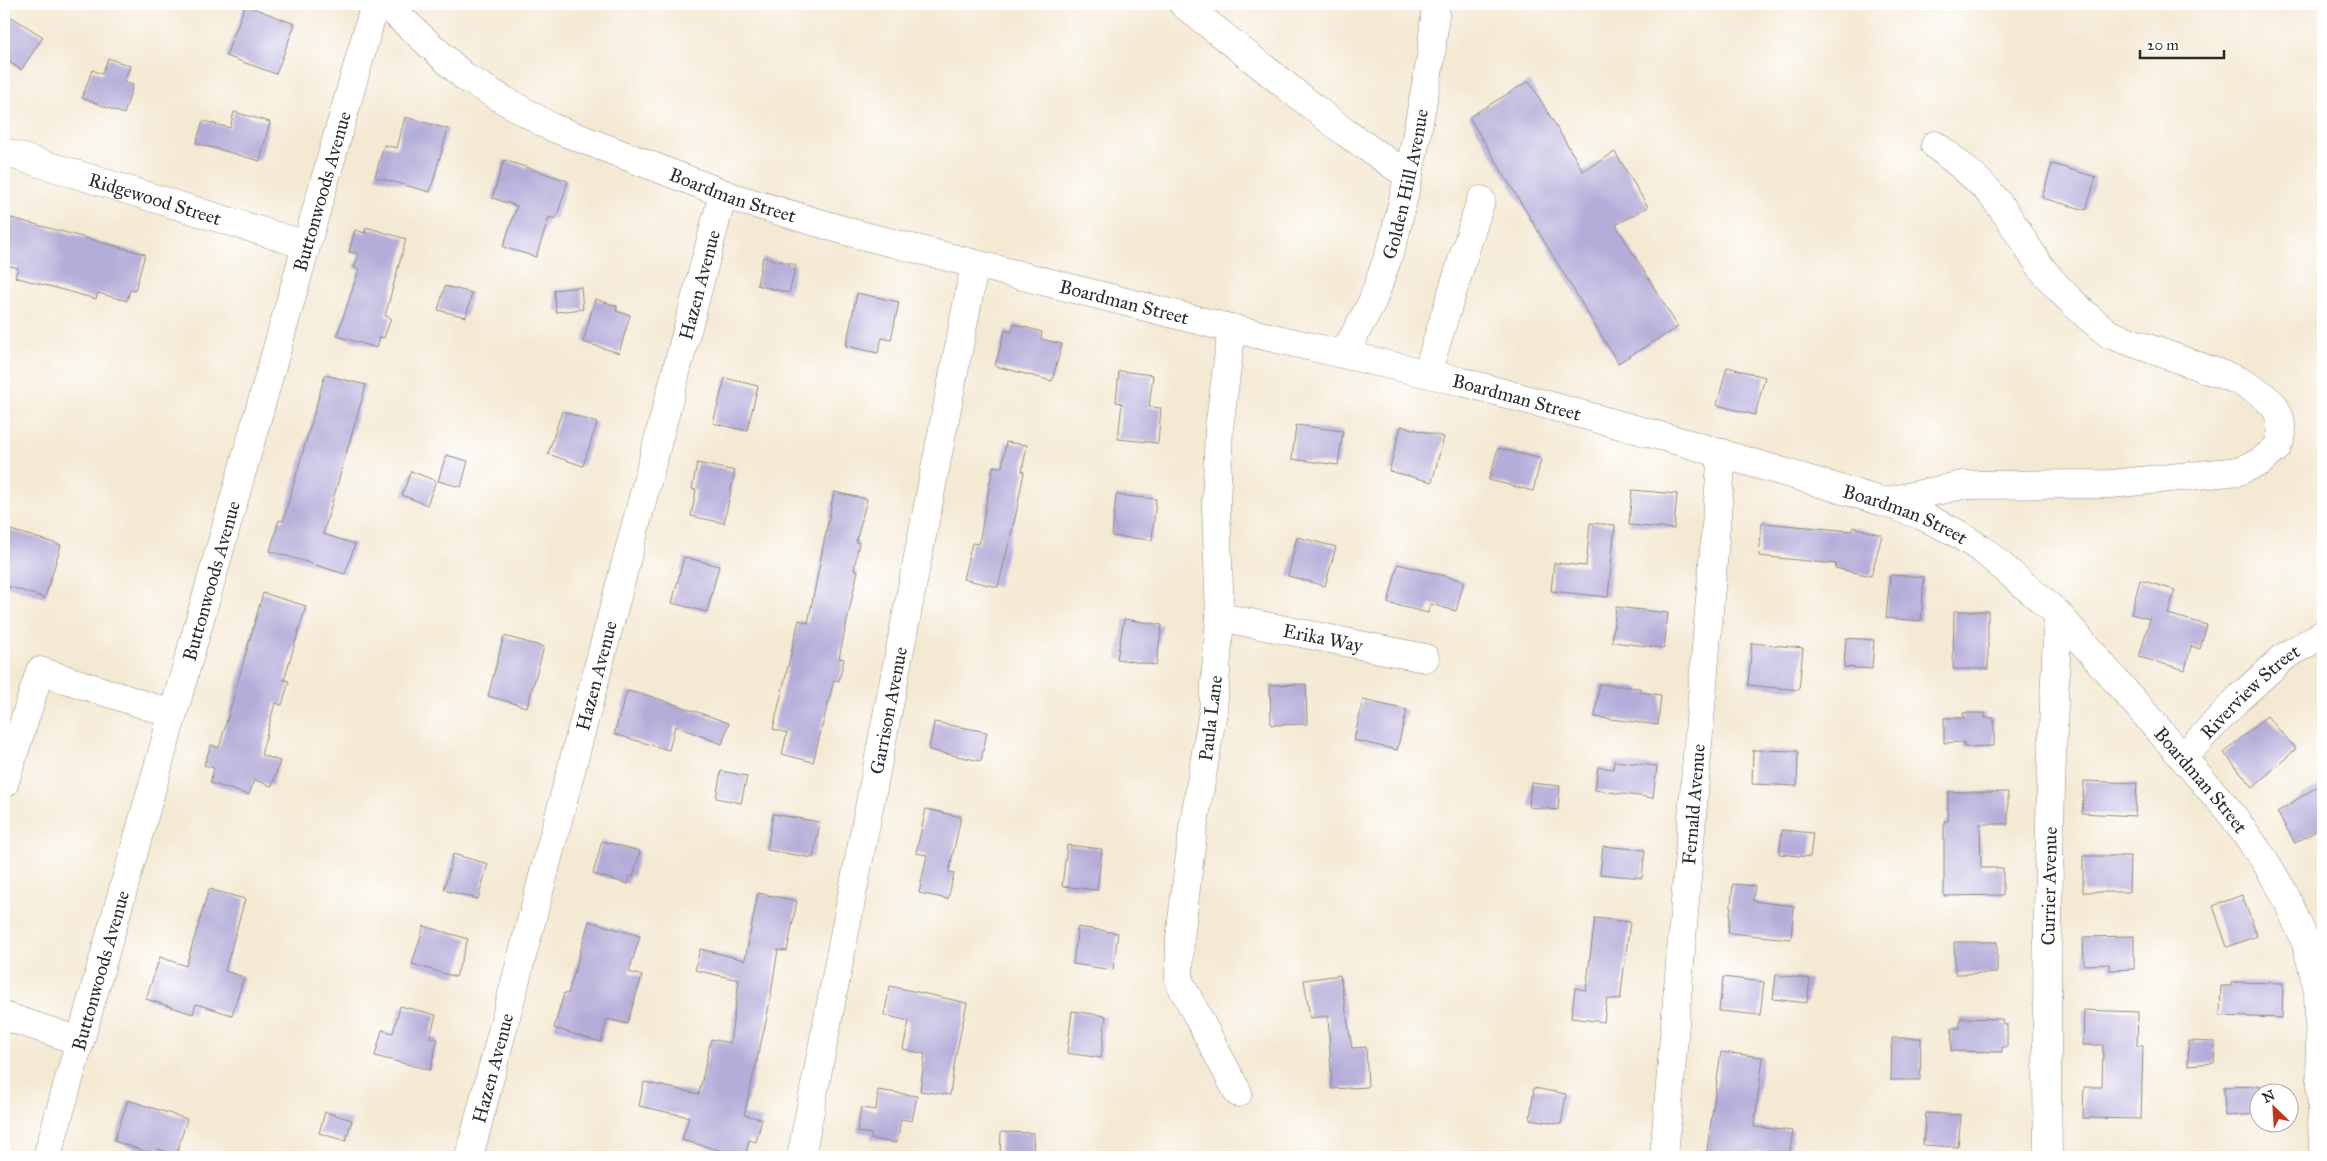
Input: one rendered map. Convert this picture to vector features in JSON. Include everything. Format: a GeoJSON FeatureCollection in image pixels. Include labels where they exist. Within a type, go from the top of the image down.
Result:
{"type":"FeatureCollection","features":[{"type":"Feature","properties":{"kind":"street","name":"Buttonwoods Avenue"},"geometry":{"type":"LineString","coordinates":[[47,1157],[375,4]]}},
{"type":"Feature","properties":{"kind":"street","name":"Boardman Street"},"geometry":{"type":"LineString","coordinates":[[385,4],[466,78],[551,127],[723,194],[852,233],[1232,328],[1427,373],[1722,453],[1884,502],[1922,516],[1954,532],[1984,551],[2058,614],[2230,812],[2284,893],[2306,944],[2318,990],[2323,1150]]}},
{"type":"Feature","properties":{"kind":"street"},"geometry":{"type":"LineString","coordinates":[[1183,4],[1346,133],[1409,176]]}},
{"type":"Feature","properties":{"kind":"street","name":"Golden Hill Avenue"},"geometry":{"type":"LineString","coordinates":[[1344,354],[1373,300],[1394,239],[1409,176],[1431,57],[1436,4]]}},
{"type":"Feature","properties":{"kind":"street"},"geometry":{"type":"LineString","coordinates":[[1884,502],[1963,485],[2111,484],[2239,471],[2260,462],[2277,448],[2282,434],[2280,418],[2274,406],[2260,393],[2237,380],[2117,337],[2094,322],[2072,302],[2044,271],[2019,232],[1988,191],[1964,168],[1935,145]]}},
{"type":"Feature","properties":{"kind":"street","name":"Ridgewood Street"},"geometry":{"type":"LineString","coordinates":[[4,152],[306,245]]}},
{"type":"Feature","properties":{"kind":"street","name":"Hazen Avenue"},"geometry":{"type":"LineString","coordinates":[[469,1157],[723,194]]}},
{"type":"Feature","properties":{"kind":"street"},"geometry":{"type":"LineString","coordinates":[[1427,373],[1481,200]]}},
{"type":"Feature","properties":{"kind":"street","name":"Garrison Avenue"},"geometry":{"type":"LineString","coordinates":[[801,1157],[975,264]]}},
{"type":"Feature","properties":{"kind":"street","name":"Paula Lane"},"geometry":{"type":"LineString","coordinates":[[1232,328],[1218,429],[1216,506],[1220,617],[1213,711],[1193,829],[1180,938],[1179,981],[1238,1093]]}},
{"type":"Feature","properties":{"kind":"street","name":"Fernald Avenue"},"geometry":{"type":"LineString","coordinates":[[1664,1157],[1722,453]]}},
{"type":"Feature","properties":{"kind":"street","name":"Currier Avenue"},"geometry":{"type":"LineString","coordinates":[[2048,1157],[2046,1015],[2052,740],[2058,614]]}},
{"type":"Feature","properties":{"kind":"street","name":"Erika Way"},"geometry":{"type":"LineString","coordinates":[[1220,617],[1425,658]]}},
{"type":"Feature","properties":{"kind":"street","name":"Riverview Street"},"geometry":{"type":"LineString","coordinates":[[2183,757],[2241,696],[2284,657],[2323,634]]}},
{"type":"Feature","properties":{"kind":"street"},"geometry":{"type":"LineString","coordinates":[[4,784],[40,671],[173,714]]}},
{"type":"Feature","properties":{"kind":"street"},"geometry":{"type":"LineString","coordinates":[[4,1016],[80,1041]]}},
{"type":"Feature","properties":{"kind":"building"},"geometry":{"type":"Polygon","coordinates":[[[245,5],[295,24],[276,74],[226,56],[245,5]]]}},
{"type":"Feature","properties":{"kind":"building"},"geometry":{"type":"Polygon","coordinates":[[[4,12],[43,37],[21,70],[4,58],[4,12]]]}},
{"type":"Feature","properties":{"kind":"building"},"geometry":{"type":"Polygon","coordinates":[[[108,58],[130,66],[124,82],[133,85],[124,114],[82,98],[92,70],[102,74],[108,58]]]}},
{"type":"Feature","properties":{"kind":"building"},"geometry":{"type":"Polygon","coordinates":[[[1529,81],[1583,171],[1615,152],[1648,207],[1616,225],[1678,327],[1618,363],[1469,117],[1529,81]]]}},
{"type":"Feature","properties":{"kind":"building"},"geometry":{"type":"Polygon","coordinates":[[[234,112],[270,122],[260,161],[196,143],[203,121],[230,128],[234,112]]]}},
{"type":"Feature","properties":{"kind":"building"},"geometry":{"type":"Polygon","coordinates":[[[405,117],[448,129],[430,192],[375,177],[384,145],[397,148],[405,117]]]}},
{"type":"Feature","properties":{"kind":"building"},"geometry":{"type":"Polygon","coordinates":[[[504,160],[568,181],[556,219],[549,217],[536,257],[503,247],[517,206],[492,198],[504,160]]]}},
{"type":"Feature","properties":{"kind":"building"},"geometry":{"type":"Polygon","coordinates":[[[2052,164],[2096,177],[2086,210],[2042,198],[2052,164]]]}},
{"type":"Feature","properties":{"kind":"building"},"geometry":{"type":"Polygon","coordinates":[[[4,216],[145,254],[135,291],[130,290],[127,301],[98,293],[96,299],[15,277],[18,268],[4,264],[4,216]]]}},
{"type":"Feature","properties":{"kind":"building"},"geometry":{"type":"Polygon","coordinates":[[[366,227],[406,239],[385,316],[391,318],[384,338],[380,337],[377,348],[337,336],[359,269],[354,268],[359,254],[349,252],[355,230],[365,233],[366,227]]]}},
{"type":"Feature","properties":{"kind":"building"},"geometry":{"type":"Polygon","coordinates":[[[763,257],[796,265],[789,293],[757,285],[763,257]]]}},
{"type":"Feature","properties":{"kind":"building"},"geometry":{"type":"Polygon","coordinates":[[[445,286],[472,293],[466,317],[438,310],[445,286]]]}},
{"type":"Feature","properties":{"kind":"building"},"geometry":{"type":"Polygon","coordinates":[[[581,287],[583,309],[556,312],[554,290],[581,287]]]}},
{"type":"Feature","properties":{"kind":"building"},"geometry":{"type":"Polygon","coordinates":[[[857,293],[899,302],[891,340],[882,338],[878,353],[846,346],[857,293]]]}},
{"type":"Feature","properties":{"kind":"building"},"geometry":{"type":"Polygon","coordinates":[[[595,299],[617,306],[616,311],[630,315],[619,353],[583,342],[595,299]]]}},
{"type":"Feature","properties":{"kind":"building"},"geometry":{"type":"Polygon","coordinates":[[[1014,324],[1042,332],[1041,339],[1062,344],[1052,381],[995,366],[1005,330],[1012,332],[1014,324]]]}},
{"type":"Feature","properties":{"kind":"building"},"geometry":{"type":"Polygon","coordinates":[[[1727,367],[1765,377],[1755,415],[1717,405],[1727,367]]]}},
{"type":"Feature","properties":{"kind":"building"},"geometry":{"type":"Polygon","coordinates":[[[1119,371],[1153,375],[1149,407],[1161,408],[1158,443],[1118,439],[1122,403],[1116,402],[1119,371]]]}},
{"type":"Feature","properties":{"kind":"building"},"geometry":{"type":"Polygon","coordinates":[[[325,375],[366,385],[323,534],[355,544],[345,574],[270,551],[279,520],[283,521],[325,375]]]}},
{"type":"Feature","properties":{"kind":"building"},"geometry":{"type":"Polygon","coordinates":[[[725,378],[758,386],[747,431],[713,423],[725,378]]]}},
{"type":"Feature","properties":{"kind":"building"},"geometry":{"type":"Polygon","coordinates":[[[562,411],[597,423],[583,466],[548,454],[562,411]]]}},
{"type":"Feature","properties":{"kind":"building"},"geometry":{"type":"Polygon","coordinates":[[[1296,425],[1343,431],[1338,465],[1292,459],[1296,425]]]}},
{"type":"Feature","properties":{"kind":"building"},"geometry":{"type":"Polygon","coordinates":[[[1401,426],[1444,437],[1432,482],[1389,471],[1401,426]]]}},
{"type":"Feature","properties":{"kind":"building"},"geometry":{"type":"Polygon","coordinates":[[[1006,442],[1027,445],[1016,514],[998,587],[963,579],[972,543],[979,544],[993,466],[1002,467],[1006,442]]]}},
{"type":"Feature","properties":{"kind":"building"},"geometry":{"type":"Polygon","coordinates":[[[1498,448],[1541,459],[1533,491],[1489,480],[1498,448]]]}},
{"type":"Feature","properties":{"kind":"building"},"geometry":{"type":"Polygon","coordinates":[[[446,455],[468,461],[461,487],[438,481],[446,455]]]}},
{"type":"Feature","properties":{"kind":"building"},"geometry":{"type":"Polygon","coordinates":[[[697,463],[735,471],[724,523],[691,516],[696,490],[692,489],[697,463]]]}},
{"type":"Feature","properties":{"kind":"building"},"geometry":{"type":"Polygon","coordinates":[[[411,471],[436,481],[427,505],[402,495],[411,471]]]}},
{"type":"Feature","properties":{"kind":"building"},"geometry":{"type":"Polygon","coordinates":[[[1632,490],[1677,494],[1674,529],[1629,525],[1632,490]]]}},
{"type":"Feature","properties":{"kind":"building"},"geometry":{"type":"Polygon","coordinates":[[[834,492],[867,499],[856,542],[859,542],[854,570],[858,570],[839,658],[844,659],[839,681],[834,680],[813,762],[782,754],[787,733],[773,729],[799,620],[808,623],[834,492]]]}},
{"type":"Feature","properties":{"kind":"building"},"geometry":{"type":"Polygon","coordinates":[[[1116,495],[1156,499],[1152,540],[1112,536],[1116,495]]]}},
{"type":"Feature","properties":{"kind":"building"},"geometry":{"type":"Polygon","coordinates":[[[1590,523],[1615,525],[1608,597],[1551,591],[1554,563],[1586,566],[1590,523]]]}},
{"type":"Feature","properties":{"kind":"building"},"geometry":{"type":"Polygon","coordinates":[[[1762,523],[1852,531],[1853,527],[1882,535],[1871,576],[1835,568],[1836,564],[1759,556],[1762,523]]]}},
{"type":"Feature","properties":{"kind":"building"},"geometry":{"type":"Polygon","coordinates":[[[4,528],[61,545],[45,598],[4,585],[4,528]]]}},
{"type":"Feature","properties":{"kind":"building"},"geometry":{"type":"Polygon","coordinates":[[[1297,537],[1336,547],[1325,586],[1288,576],[1297,537]]]}},
{"type":"Feature","properties":{"kind":"building"},"geometry":{"type":"Polygon","coordinates":[[[684,557],[719,566],[707,612],[672,603],[684,557]]]}},
{"type":"Feature","properties":{"kind":"building"},"geometry":{"type":"Polygon","coordinates":[[[1398,564],[1464,581],[1456,611],[1430,604],[1428,613],[1388,603],[1398,564]]]}},
{"type":"Feature","properties":{"kind":"building"},"geometry":{"type":"Polygon","coordinates":[[[1890,575],[1924,577],[1921,621],[1886,618],[1890,575]]]}},
{"type":"Feature","properties":{"kind":"building"},"geometry":{"type":"Polygon","coordinates":[[[2140,580],[2175,590],[2168,614],[2207,625],[2200,649],[2191,646],[2185,670],[2139,657],[2150,619],[2131,614],[2140,580]]]}},
{"type":"Feature","properties":{"kind":"building"},"geometry":{"type":"Polygon","coordinates":[[[263,593],[306,606],[284,680],[289,681],[282,705],[275,703],[261,755],[280,761],[272,786],[254,780],[249,795],[210,783],[214,768],[204,765],[211,745],[219,748],[263,593]]]}},
{"type":"Feature","properties":{"kind":"building"},"geometry":{"type":"Polygon","coordinates":[[[1616,607],[1668,613],[1664,648],[1612,642],[1616,607]]]}},
{"type":"Feature","properties":{"kind":"building"},"geometry":{"type":"Polygon","coordinates":[[[1954,611],[1988,611],[1988,669],[1953,669],[1954,611]]]}},
{"type":"Feature","properties":{"kind":"building"},"geometry":{"type":"Polygon","coordinates":[[[1124,619],[1162,625],[1156,665],[1117,659],[1124,619]]]}},
{"type":"Feature","properties":{"kind":"building"},"geometry":{"type":"Polygon","coordinates":[[[504,636],[544,647],[527,707],[488,696],[504,636]]]}},
{"type":"Feature","properties":{"kind":"building"},"geometry":{"type":"Polygon","coordinates":[[[1846,638],[1874,640],[1872,669],[1844,667],[1846,638]]]}},
{"type":"Feature","properties":{"kind":"building"},"geometry":{"type":"Polygon","coordinates":[[[1752,643],[1803,648],[1799,690],[1748,685],[1752,643]]]}},
{"type":"Feature","properties":{"kind":"building"},"geometry":{"type":"Polygon","coordinates":[[[1306,684],[1307,724],[1271,725],[1270,685],[1306,684]]]}},
{"type":"Feature","properties":{"kind":"building"},"geometry":{"type":"Polygon","coordinates":[[[1599,684],[1640,688],[1640,692],[1661,695],[1658,725],[1595,717],[1599,684]]]}},
{"type":"Feature","properties":{"kind":"building"},"geometry":{"type":"Polygon","coordinates":[[[627,691],[650,696],[729,723],[722,744],[675,726],[669,750],[614,734],[627,691]]]}},
{"type":"Feature","properties":{"kind":"building"},"geometry":{"type":"Polygon","coordinates":[[[1363,700],[1407,710],[1397,750],[1354,740],[1363,700]]]}},
{"type":"Feature","properties":{"kind":"building"},"geometry":{"type":"Polygon","coordinates":[[[1963,713],[1985,713],[1985,718],[1994,718],[1994,746],[1964,747],[1964,742],[1944,743],[1944,718],[1964,718],[1963,713]]]}},
{"type":"Feature","properties":{"kind":"building"},"geometry":{"type":"Polygon","coordinates":[[[2267,716],[2296,749],[2253,787],[2224,753],[2267,716]]]}},
{"type":"Feature","properties":{"kind":"building"},"geometry":{"type":"Polygon","coordinates":[[[934,722],[987,732],[981,761],[929,750],[934,722]]]}},
{"type":"Feature","properties":{"kind":"building"},"geometry":{"type":"Polygon","coordinates":[[[1753,750],[1798,751],[1797,786],[1752,784],[1753,750]]]}},
{"type":"Feature","properties":{"kind":"building"},"geometry":{"type":"Polygon","coordinates":[[[1614,761],[1657,766],[1653,798],[1595,790],[1598,767],[1613,769],[1614,761]]]}},
{"type":"Feature","properties":{"kind":"building"},"geometry":{"type":"Polygon","coordinates":[[[721,771],[747,776],[741,803],[716,798],[721,771]]]}},
{"type":"Feature","properties":{"kind":"building"},"geometry":{"type":"Polygon","coordinates":[[[2084,781],[2137,783],[2135,816],[2082,813],[2084,781]]]}},
{"type":"Feature","properties":{"kind":"building"},"geometry":{"type":"Polygon","coordinates":[[[1531,783],[1560,786],[1558,810],[1529,807],[1531,783]]]}},
{"type":"Feature","properties":{"kind":"building"},"geometry":{"type":"Polygon","coordinates":[[[2323,783],[2323,827],[2295,843],[2277,812],[2323,783]]]}},
{"type":"Feature","properties":{"kind":"building"},"geometry":{"type":"Polygon","coordinates":[[[1948,792],[2008,792],[2008,824],[1980,824],[1981,868],[2003,868],[2003,895],[1944,896],[1944,821],[1948,821],[1948,792]]]}},
{"type":"Feature","properties":{"kind":"building"},"geometry":{"type":"Polygon","coordinates":[[[926,809],[961,817],[949,872],[954,873],[948,899],[919,893],[927,855],[916,853],[926,809]]]}},
{"type":"Feature","properties":{"kind":"building"},"geometry":{"type":"Polygon","coordinates":[[[773,814],[820,822],[813,858],[767,850],[773,814]]]}},
{"type":"Feature","properties":{"kind":"building"},"geometry":{"type":"Polygon","coordinates":[[[1782,830],[1813,833],[1810,857],[1779,854],[1782,830]]]}},
{"type":"Feature","properties":{"kind":"building"},"geometry":{"type":"Polygon","coordinates":[[[602,841],[640,851],[633,877],[630,876],[628,884],[593,874],[602,841]]]}},
{"type":"Feature","properties":{"kind":"building"},"geometry":{"type":"Polygon","coordinates":[[[1067,845],[1102,849],[1097,890],[1062,886],[1067,845]]]}},
{"type":"Feature","properties":{"kind":"building"},"geometry":{"type":"Polygon","coordinates":[[[1603,846],[1645,850],[1642,878],[1600,874],[1603,846]]]}},
{"type":"Feature","properties":{"kind":"building"},"geometry":{"type":"Polygon","coordinates":[[[453,854],[488,864],[478,899],[444,890],[453,854]]]}},
{"type":"Feature","properties":{"kind":"building"},"geometry":{"type":"Polygon","coordinates":[[[2083,856],[2130,856],[2129,892],[2083,892],[2083,856]]]}},
{"type":"Feature","properties":{"kind":"building"},"geometry":{"type":"Polygon","coordinates":[[[1733,884],[1755,886],[1753,901],[1794,906],[1791,939],[1728,933],[1733,884]]]}},
{"type":"Feature","properties":{"kind":"building"},"geometry":{"type":"Polygon","coordinates":[[[209,889],[245,899],[225,971],[244,977],[232,1015],[196,1004],[193,1014],[146,999],[160,957],[186,966],[209,889]]]}},
{"type":"Feature","properties":{"kind":"building"},"geometry":{"type":"Polygon","coordinates":[[[758,893],[797,901],[787,951],[778,950],[767,1017],[744,1115],[762,1119],[756,1142],[749,1140],[745,1157],[682,1140],[689,1117],[639,1106],[644,1082],[699,1094],[711,1039],[730,1043],[739,980],[695,970],[700,949],[745,960],[758,893]]]}},
{"type":"Feature","properties":{"kind":"building"},"geometry":{"type":"Polygon","coordinates":[[[2242,895],[2257,936],[2227,947],[2213,906],[2242,895]]]}},
{"type":"Feature","properties":{"kind":"building"},"geometry":{"type":"Polygon","coordinates":[[[1595,918],[1630,922],[1620,1000],[1607,999],[1604,1022],[1571,1018],[1575,988],[1586,990],[1595,918]]]}},
{"type":"Feature","properties":{"kind":"building"},"geometry":{"type":"Polygon","coordinates":[[[589,921],[640,936],[629,972],[642,976],[627,1024],[607,1019],[601,1042],[554,1028],[564,993],[568,994],[589,921]]]}},
{"type":"Feature","properties":{"kind":"building"},"geometry":{"type":"Polygon","coordinates":[[[424,926],[468,939],[456,977],[412,964],[424,926]]]}},
{"type":"Feature","properties":{"kind":"building"},"geometry":{"type":"Polygon","coordinates":[[[1078,927],[1118,933],[1113,970],[1073,964],[1078,927]]]}},
{"type":"Feature","properties":{"kind":"building"},"geometry":{"type":"Polygon","coordinates":[[[2134,936],[2134,969],[2110,970],[2109,964],[2084,965],[2083,937],[2134,936]]]}},
{"type":"Feature","properties":{"kind":"building"},"geometry":{"type":"Polygon","coordinates":[[[1954,942],[1997,942],[1997,973],[1955,974],[1954,942]]]}},
{"type":"Feature","properties":{"kind":"building"},"geometry":{"type":"Polygon","coordinates":[[[1340,975],[1352,1048],[1366,1047],[1368,1087],[1332,1089],[1328,1016],[1310,1018],[1304,980],[1340,975]]]}},
{"type":"Feature","properties":{"kind":"building"},"geometry":{"type":"Polygon","coordinates":[[[1776,975],[1810,979],[1807,1003],[1773,999],[1776,975]]]}},
{"type":"Feature","properties":{"kind":"building"},"geometry":{"type":"Polygon","coordinates":[[[1723,977],[1764,982],[1760,1015],[1719,1011],[1723,977]]]}},
{"type":"Feature","properties":{"kind":"building"},"geometry":{"type":"Polygon","coordinates":[[[2231,982],[2283,983],[2282,1018],[2220,1016],[2221,986],[2231,986],[2231,982]]]}},
{"type":"Feature","properties":{"kind":"building"},"geometry":{"type":"Polygon","coordinates":[[[890,986],[967,1003],[955,1059],[950,1095],[920,1091],[925,1054],[903,1049],[909,1021],[884,1015],[890,986]]]}},
{"type":"Feature","properties":{"kind":"building"},"geometry":{"type":"Polygon","coordinates":[[[400,1006],[436,1015],[430,1037],[438,1039],[430,1070],[375,1056],[382,1030],[393,1033],[400,1006]]]}},
{"type":"Feature","properties":{"kind":"building"},"geometry":{"type":"Polygon","coordinates":[[[2084,1010],[2138,1012],[2137,1046],[2143,1046],[2141,1119],[2083,1118],[2084,1087],[2102,1087],[2103,1045],[2083,1045],[2084,1010]]]}},
{"type":"Feature","properties":{"kind":"building"},"geometry":{"type":"Polygon","coordinates":[[[1072,1011],[1106,1016],[1101,1058],[1067,1053],[1072,1011]]]}},
{"type":"Feature","properties":{"kind":"building"},"geometry":{"type":"Polygon","coordinates":[[[1960,1018],[2002,1019],[2003,1024],[2007,1024],[2007,1047],[2002,1047],[2002,1052],[1951,1051],[1952,1028],[1960,1028],[1960,1018]]]}},
{"type":"Feature","properties":{"kind":"building"},"geometry":{"type":"Polygon","coordinates":[[[1892,1038],[1921,1038],[1920,1080],[1891,1080],[1892,1038]]]}},
{"type":"Feature","properties":{"kind":"building"},"geometry":{"type":"Polygon","coordinates":[[[2189,1041],[2215,1042],[2214,1063],[2188,1065],[2189,1041]]]}},
{"type":"Feature","properties":{"kind":"building"},"geometry":{"type":"Polygon","coordinates":[[[1721,1052],[1763,1057],[1754,1127],[1793,1131],[1789,1155],[1752,1151],[1751,1157],[1706,1157],[1721,1052]]]}},
{"type":"Feature","properties":{"kind":"building"},"geometry":{"type":"Polygon","coordinates":[[[2250,1086],[2250,1115],[2225,1116],[2224,1087],[2250,1086]]]}},
{"type":"Feature","properties":{"kind":"building"},"geometry":{"type":"Polygon","coordinates":[[[1534,1088],[1566,1094],[1561,1124],[1530,1119],[1534,1088]]]}},
{"type":"Feature","properties":{"kind":"building"},"geometry":{"type":"Polygon","coordinates":[[[878,1090],[917,1096],[912,1121],[901,1119],[897,1143],[871,1139],[871,1134],[857,1132],[861,1108],[876,1110],[878,1090]]]}},
{"type":"Feature","properties":{"kind":"building"},"geometry":{"type":"Polygon","coordinates":[[[128,1100],[187,1119],[176,1155],[158,1149],[156,1155],[114,1141],[128,1100]]]}},
{"type":"Feature","properties":{"kind":"building"},"geometry":{"type":"Polygon","coordinates":[[[325,1112],[352,1120],[346,1141],[319,1133],[325,1112]]]}},
{"type":"Feature","properties":{"kind":"building"},"geometry":{"type":"Polygon","coordinates":[[[1926,1113],[1961,1115],[1958,1147],[1923,1145],[1926,1113]]]}},
{"type":"Feature","properties":{"kind":"building"},"geometry":{"type":"Polygon","coordinates":[[[1001,1132],[1034,1133],[1033,1157],[1000,1157],[1001,1132]]]}}]}
